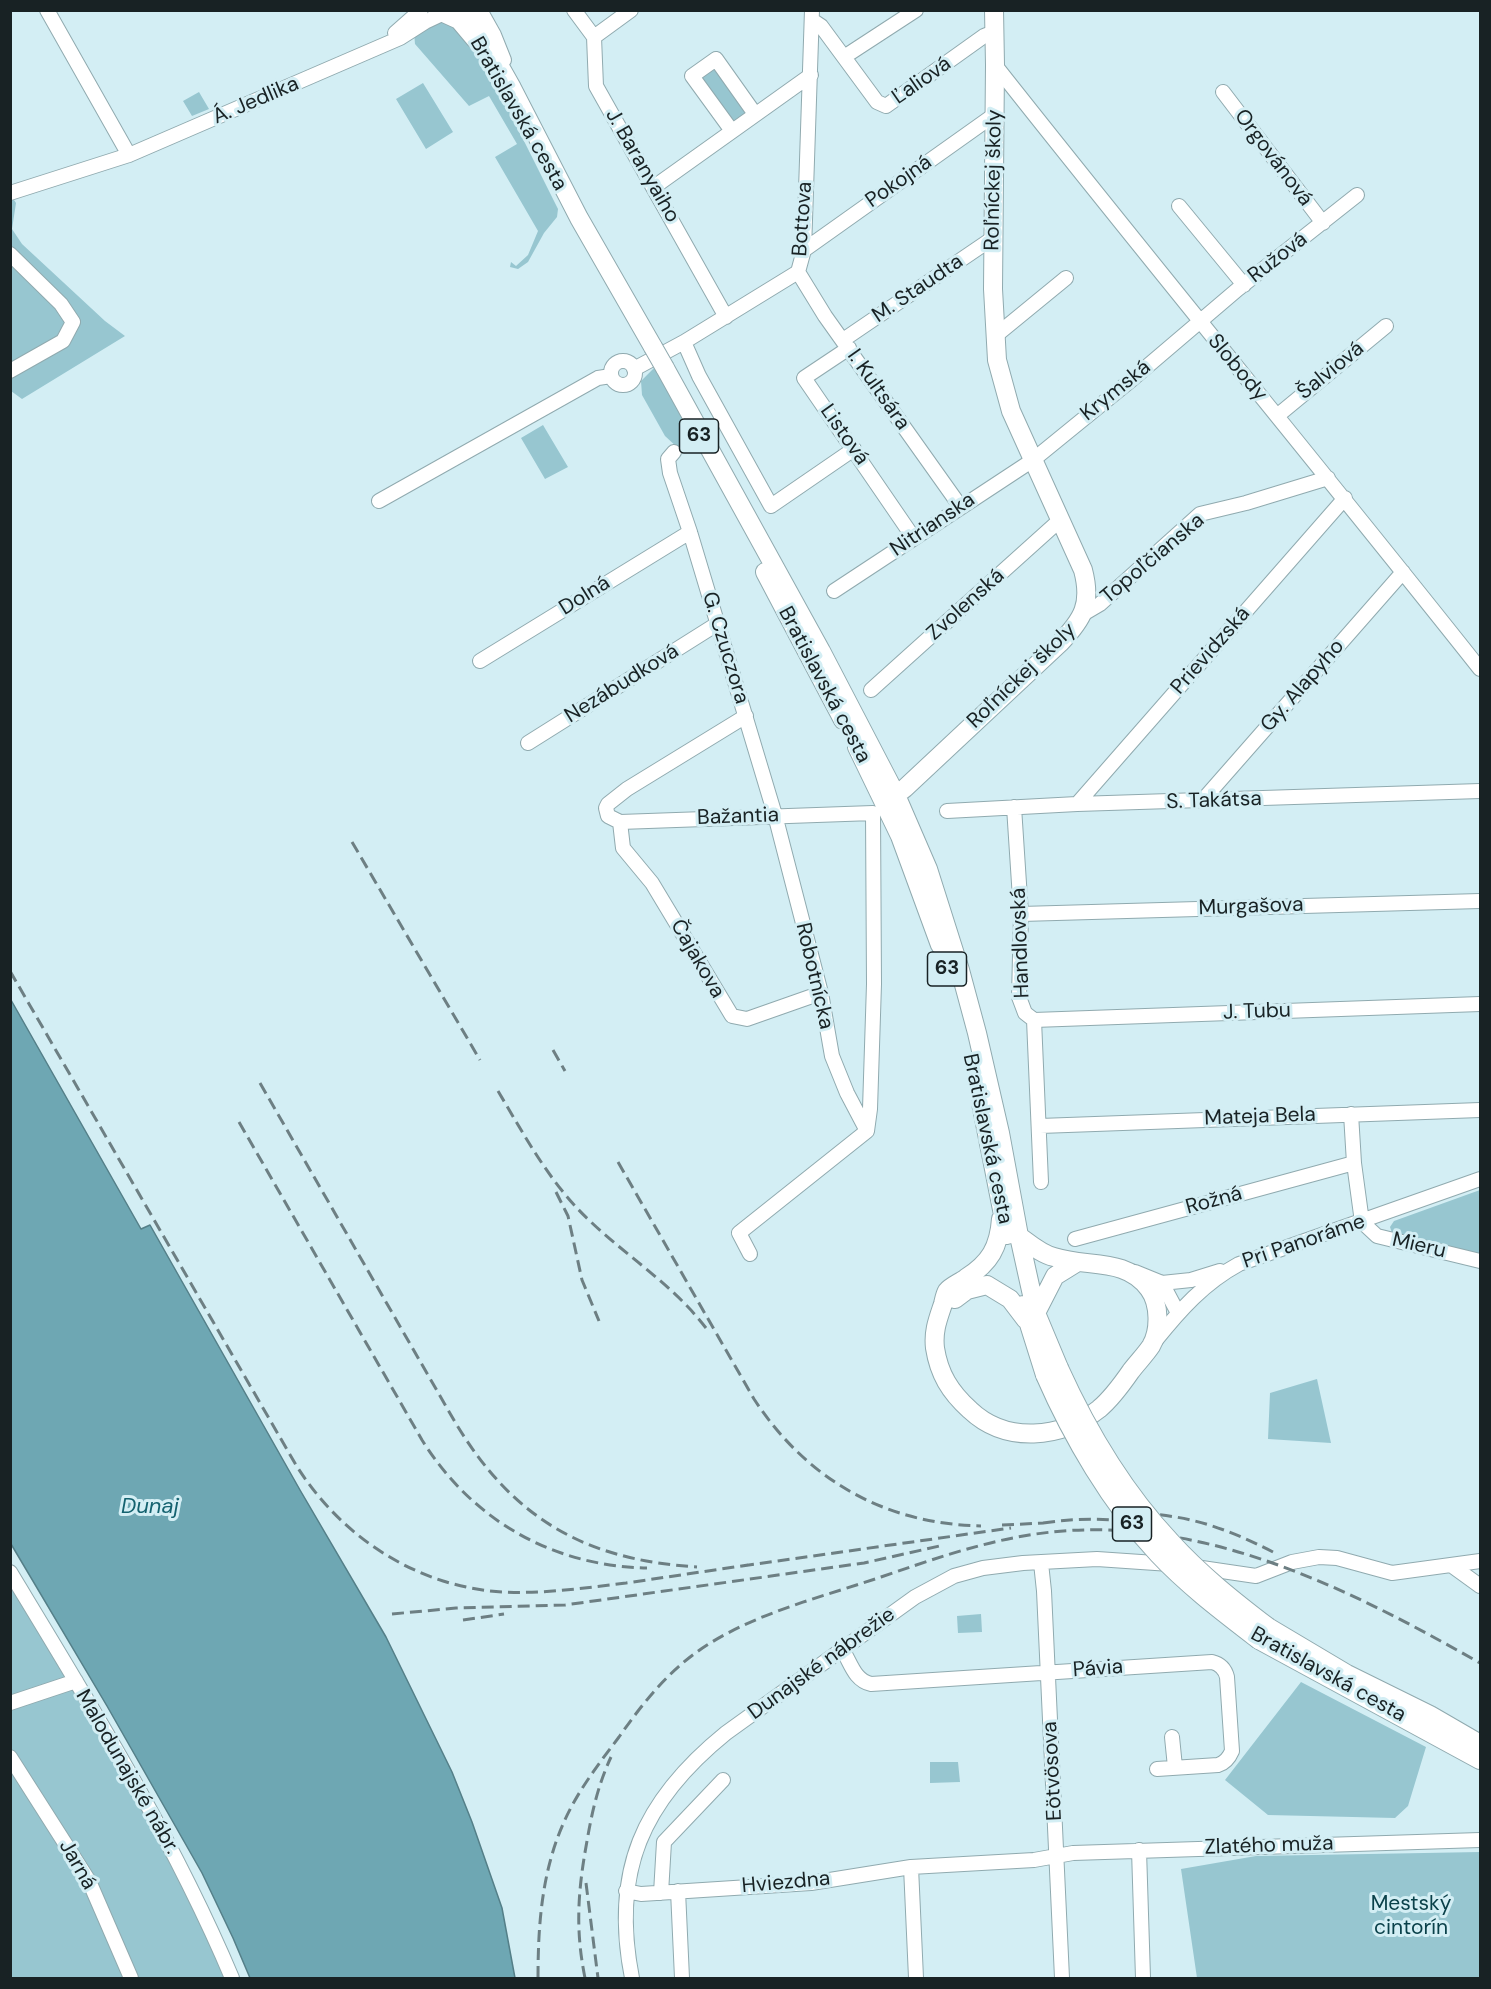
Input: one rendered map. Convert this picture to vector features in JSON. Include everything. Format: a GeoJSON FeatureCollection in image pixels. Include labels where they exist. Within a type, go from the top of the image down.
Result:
{"type":"FeatureCollection","features":[{"type":"Feature","properties":{"kind":"main road","name":"Bratislavská cesta"},"geometry":{"type":"LineString","coordinates":[[468,10],[512,88],[579,218],[665,368],[781,604],[885,804],[911,861],[947,969],[979,1096],[1001,1211],[1031,1316],[1052,1372],[1064,1416],[1107,1488],[1134,1526],[1158,1554],[1188,1582],[1264,1634],[1480,1760]]}},
{"type":"Feature","properties":{"kind":"main road","name":"Bratislavská cesta"},"geometry":{"type":"LineString","coordinates":[[447,13],[459,20],[472,33],[529,140],[579,218]]}},
{"type":"Feature","properties":{"kind":"main road","name":"Roľníckej školy"},"geometry":{"type":"LineString","coordinates":[[885,804],[1060,643],[1077,625],[1087,601],[1086,582],[1077,556],[1032,460],[1003,388],[994,337],[995,65],[991,17]]}},
{"type":"Feature","properties":{"kind":"main road","name":"Bratislavská cesta"},"geometry":{"type":"LineString","coordinates":[[885,804],[928,869],[960,970],[992,1096],[1019,1236],[1031,1316]]}},
{"type":"Feature","properties":{"kind":"main road"},"geometry":{"type":"LineString","coordinates":[[1001,1211],[999,1239],[979,1270],[947,1291],[936,1321],[934,1340],[948,1386],[960,1401],[984,1421],[1002,1429],[1020,1434],[1036,1434],[1051,1431],[1091,1414],[1101,1407],[1121,1385],[1152,1344],[1158,1317],[1158,1291],[1122,1268],[1099,1263],[1076,1263],[1052,1257],[1019,1236]]}},
{"type":"Feature","properties":{"kind":"main road"},"geometry":{"type":"LineString","coordinates":[[940,1312],[967,1290],[987,1285],[1010,1299],[1031,1316],[1055,1276],[1076,1263]]}},
{"type":"Feature","properties":{"kind":"main road","name":"Bratislavská cesta"},"geometry":{"type":"LineString","coordinates":[[1264,1634],[1430,1715],[1480,1744]]}},
{"type":"Feature","properties":{"kind":"street"},"geometry":{"type":"LineString","coordinates":[[47,10],[129,155]]}},
{"type":"Feature","properties":{"kind":"street","name":"Á. Jedlika"},"geometry":{"type":"LineString","coordinates":[[383,44],[421,10]]}},
{"type":"Feature","properties":{"kind":"street"},"geometry":{"type":"LineString","coordinates":[[480,10],[503,57],[512,88]]}},
{"type":"Feature","properties":{"kind":"street"},"geometry":{"type":"LineString","coordinates":[[574,10],[594,37],[631,10]]}},
{"type":"Feature","properties":{"kind":"street"},"geometry":{"type":"LineString","coordinates":[[844,57],[916,10]]}},
{"type":"Feature","properties":{"kind":"street","name":"Á. Jedlika"},"geometry":{"type":"LineString","coordinates":[[10,193],[129,155],[400,38],[447,13]]}},
{"type":"Feature","properties":{"kind":"street","name":"Ľaliová"},"geometry":{"type":"LineString","coordinates":[[812,15],[877,102],[886,106],[984,36],[991,17]]}},
{"type":"Feature","properties":{"kind":"street","name":"Bottova"},"geometry":{"type":"LineString","coordinates":[[379,501],[597,378],[611,376],[617,384],[626,385],[634,378],[634,369],[684,342],[798,272],[804,250],[812,15]]}},
{"type":"Feature","properties":{"kind":"street","name":"J. Baranyaiho"},"geometry":{"type":"LineString","coordinates":[[594,37],[596,86],[726,317]]}},
{"type":"Feature","properties":{"kind":"street"},"geometry":{"type":"LineString","coordinates":[[732,131],[692,76],[716,59],[755,114]]}},
{"type":"Feature","properties":{"kind":"street","name":"Slobody"},"geometry":{"type":"LineString","coordinates":[[995,65],[1199,322],[1345,498],[1480,669]]}},
{"type":"Feature","properties":{"kind":"street"},"geometry":{"type":"LineString","coordinates":[[654,187],[811,75]]}},
{"type":"Feature","properties":{"kind":"street","name":"Orgovánová"},"geometry":{"type":"LineString","coordinates":[[1223,92],[1323,224]]}},
{"type":"Feature","properties":{"kind":"street","name":"Pokojná"},"geometry":{"type":"LineString","coordinates":[[804,250],[994,115]]}},
{"type":"Feature","properties":{"kind":"street","name":"Ružová"},"geometry":{"type":"LineString","coordinates":[[1199,322],[1358,195]]}},
{"type":"Feature","properties":{"kind":"street"},"geometry":{"type":"LineString","coordinates":[[1179,206],[1244,285]]}},
{"type":"Feature","properties":{"kind":"street","name":"M. Staudta"},"geometry":{"type":"LineString","coordinates":[[846,344],[993,238]]}},
{"type":"Feature","properties":{"kind":"street"},"geometry":{"type":"LineString","coordinates":[[10,254],[61,304],[73,322],[63,341],[10,371]]}},
{"type":"Feature","properties":{"kind":"street","name":"I. Kultsára"},"geometry":{"type":"LineString","coordinates":[[798,272],[825,316],[960,506]]}},
{"type":"Feature","properties":{"kind":"street"},"geometry":{"type":"LineString","coordinates":[[994,337],[1066,278]]}},
{"type":"Feature","properties":{"kind":"street","name":"Krymská"},"geometry":{"type":"LineString","coordinates":[[1032,460],[1199,322]]}},
{"type":"Feature","properties":{"kind":"street","name":"Šalviová"},"geometry":{"type":"LineString","coordinates":[[1277,416],[1386,326]]}},
{"type":"Feature","properties":{"kind":"street"},"geometry":{"type":"LineString","coordinates":[[684,342],[699,376],[771,506],[854,449]]}},
{"type":"Feature","properties":{"kind":"street","name":"Listová"},"geometry":{"type":"LineString","coordinates":[[846,344],[804,378],[913,537]]}},
{"type":"Feature","properties":{"kind":"street","name":"G. Czuczora"},"geometry":{"type":"LineString","coordinates":[[674,453],[668,459],[673,482],[775,815]]}},
{"type":"Feature","properties":{"kind":"street","name":"Nitrianska"},"geometry":{"type":"LineString","coordinates":[[834,591],[1032,460]]}},
{"type":"Feature","properties":{"kind":"street","name":"Topoľčianska"},"geometry":{"type":"LineString","coordinates":[[1083,614],[1100,604],[1200,514],[1246,503],[1328,478]]}},
{"type":"Feature","properties":{"kind":"street","name":"Prievidzská"},"geometry":{"type":"LineString","coordinates":[[1077,804],[1345,498]]}},
{"type":"Feature","properties":{"kind":"street","name":"Zvolenská"},"geometry":{"type":"LineString","coordinates":[[871,690],[1060,520]]}},
{"type":"Feature","properties":{"kind":"street","name":"Dolná"},"geometry":{"type":"LineString","coordinates":[[480,661],[690,532]]}},
{"type":"Feature","properties":{"kind":"street","name":"Gy. Alapyho"},"geometry":{"type":"LineString","coordinates":[[1202,801],[1403,572]]}},
{"type":"Feature","properties":{"kind":"street","name":"Nezábudková"},"geometry":{"type":"LineString","coordinates":[[528,743],[717,624]]}},
{"type":"Feature","properties":{"kind":"street"},"geometry":{"type":"LineString","coordinates":[[620,822],[611,819],[606,813],[608,804],[627,789],[746,716]]}},
{"type":"Feature","properties":{"kind":"street","name":"S. Takátsa"},"geometry":{"type":"LineString","coordinates":[[947,811],[1077,804],[1480,791]]}},
{"type":"Feature","properties":{"kind":"street"},"geometry":{"type":"LineString","coordinates":[[750,1254],[739,1233],[867,1131],[885,804]]}},
{"type":"Feature","properties":{"kind":"street","name":"Bažantia"},"geometry":{"type":"LineString","coordinates":[[620,822],[775,815],[885,804]]}},
{"type":"Feature","properties":{"kind":"street","name":"Handlovská"},"geometry":{"type":"LineString","coordinates":[[1014,807],[1021,914],[1019,996],[1025,1013],[1034,1020],[1041,1182]]}},
{"type":"Feature","properties":{"kind":"street","name":"Robotnícka"},"geometry":{"type":"LineString","coordinates":[[775,815],[821,993],[832,1056],[843,1084],[867,1131]]}},
{"type":"Feature","properties":{"kind":"street","name":"Čajakova"},"geometry":{"type":"LineString","coordinates":[[620,822],[623,848],[652,883],[732,1016],[747,1019],[821,993]]}},
{"type":"Feature","properties":{"kind":"street","name":"Murgašova"},"geometry":{"type":"LineString","coordinates":[[1021,914],[1480,901]]}},
{"type":"Feature","properties":{"kind":"street","name":"J. Tubu"},"geometry":{"type":"LineString","coordinates":[[1034,1020],[1480,1004]]}},
{"type":"Feature","properties":{"kind":"street","name":"Mateja Bela"},"geometry":{"type":"LineString","coordinates":[[1040,1126],[1480,1110]]}},
{"type":"Feature","properties":{"kind":"street"},"geometry":{"type":"LineString","coordinates":[[1351,1114],[1354,1163],[1362,1222]]}},
{"type":"Feature","properties":{"kind":"street","name":"Rožná"},"geometry":{"type":"LineString","coordinates":[[1075,1239],[1354,1163]]}},
{"type":"Feature","properties":{"kind":"street","name":"Pri Panoráme"},"geometry":{"type":"LineString","coordinates":[[1152,1344],[1178,1312],[1203,1288],[1239,1264],[1480,1179]]}},
{"type":"Feature","properties":{"kind":"street","name":"Mieru"},"geometry":{"type":"LineString","coordinates":[[1362,1222],[1377,1236],[1480,1261]]}},
{"type":"Feature","properties":{"kind":"street"},"geometry":{"type":"LineString","coordinates":[[1178,1312],[1158,1291],[1239,1264]]}},
{"type":"Feature","properties":{"kind":"street","name":"Dunajské nábrežie"},"geometry":{"type":"LineString","coordinates":[[632,1978],[627,1942],[626,1891],[642,1836],[659,1801],[677,1778],[698,1756],[726,1733],[915,1597],[954,1576],[999,1565],[1097,1559],[1190,1566],[1256,1576],[1292,1562],[1319,1557],[1337,1558],[1392,1573],[1480,1561]]}},
{"type":"Feature","properties":{"kind":"street","name":"Eötvösova"},"geometry":{"type":"LineString","coordinates":[[1041,1563],[1062,1978]]}},
{"type":"Feature","properties":{"kind":"street"},"geometry":{"type":"LineString","coordinates":[[1451,1565],[1480,1586]]}},
{"type":"Feature","properties":{"kind":"street","name":"Malodunajské nábr."},"geometry":{"type":"LineString","coordinates":[[10,1572],[76,1681],[192,1887],[232,1978]]}},
{"type":"Feature","properties":{"kind":"street","name":"Pávia"},"geometry":{"type":"LineString","coordinates":[[842,1649],[855,1674],[863,1682],[872,1684],[1212,1662],[1220,1666],[1227,1677],[1232,1751],[1230,1755],[1226,1761],[1218,1765],[1157,1769]]}},
{"type":"Feature","properties":{"kind":"street"},"geometry":{"type":"LineString","coordinates":[[10,1703],[76,1681]]}},
{"type":"Feature","properties":{"kind":"street"},"geometry":{"type":"LineString","coordinates":[[1172,1737],[1175,1767]]}},
{"type":"Feature","properties":{"kind":"street","name":"Jarná"},"geometry":{"type":"LineString","coordinates":[[10,1757],[88,1881],[131,1978]]}},
{"type":"Feature","properties":{"kind":"street"},"geometry":{"type":"LineString","coordinates":[[661,1893],[664,1842],[723,1780]]}},
{"type":"Feature","properties":{"kind":"street","name":"Zlatého muža"},"geometry":{"type":"LineString","coordinates":[[1057,1855],[1139,1850],[1480,1840]]}},
{"type":"Feature","properties":{"kind":"street"},"geometry":{"type":"LineString","coordinates":[[1139,1850],[1143,1978]]}},
{"type":"Feature","properties":{"kind":"street","name":"Hviezdna"},"geometry":{"type":"LineString","coordinates":[[626,1891],[641,1894],[811,1883],[911,1867],[1034,1860],[1057,1855]]}},
{"type":"Feature","properties":{"kind":"street"},"geometry":{"type":"LineString","coordinates":[[911,1867],[916,1978]]}},
{"type":"Feature","properties":{"kind":"street"},"geometry":{"type":"LineString","coordinates":[[678,1891],[682,1978]]}},
{"type":"Feature","properties":{"kind":"green space"},"geometry":{"type":"Polygon","coordinates":[[[436,21],[452,22],[462,29],[481,55],[558,209],[557,217],[544,233],[528,262],[518,269],[510,267],[511,262],[516,266],[528,255],[538,231],[495,157],[517,144],[489,96],[469,106],[415,44],[414,32],[436,21]]]}},
{"type":"Feature","properties":{"kind":"green space"},"geometry":{"type":"Polygon","coordinates":[[[714,67],[747,113],[731,124],[698,78],[714,67]]]}},
{"type":"Feature","properties":{"kind":"green space"},"geometry":{"type":"Polygon","coordinates":[[[423,83],[453,132],[426,149],[396,99],[423,83]]]}},
{"type":"Feature","properties":{"kind":"green space"},"geometry":{"type":"Polygon","coordinates":[[[199,92],[209,109],[192,116],[183,101],[199,92]]]}},
{"type":"Feature","properties":{"kind":"green space"},"geometry":{"type":"Polygon","coordinates":[[[10,194],[16,203],[12,229],[22,244],[105,321],[125,336],[22,399],[11,391],[10,194]]]}},
{"type":"Feature","properties":{"kind":"green space"},"geometry":{"type":"Polygon","coordinates":[[[655,367],[693,437],[694,445],[688,451],[678,448],[665,436],[642,395],[641,381],[655,367]]]}},
{"type":"Feature","properties":{"kind":"green space"},"geometry":{"type":"Polygon","coordinates":[[[543,425],[568,467],[545,479],[521,438],[543,425]]]}},
{"type":"Feature","properties":{"kind":"green space"},"geometry":{"type":"Polygon","coordinates":[[[1480,1190],[1480,1256],[1392,1233],[1390,1227],[1394,1221],[1480,1190]]]}},
{"type":"Feature","properties":{"kind":"green space"},"geometry":{"type":"Polygon","coordinates":[[[1317,1379],[1331,1443],[1268,1439],[1270,1393],[1317,1379]]]}},
{"type":"Feature","properties":{"kind":"green space"},"geometry":{"type":"Polygon","coordinates":[[[10,1580],[182,1875],[228,1978],[11,1978],[10,1580]]]}},
{"type":"Feature","properties":{"kind":"green space"},"geometry":{"type":"Polygon","coordinates":[[[981,1614],[982,1632],[958,1633],[957,1616],[981,1614]]]}},
{"type":"Feature","properties":{"kind":"green space"},"geometry":{"type":"Polygon","coordinates":[[[1301,1682],[1426,1747],[1408,1806],[1395,1818],[1268,1815],[1225,1780],[1301,1682]]]}},
{"type":"Feature","properties":{"kind":"green space"},"geometry":{"type":"Polygon","coordinates":[[[930,1762],[958,1762],[960,1782],[930,1783],[930,1762]]]}},
{"type":"Feature","properties":{"kind":"green space","name":"Mestský cintorín"},"geometry":{"type":"Polygon","coordinates":[[[1480,1852],[1480,1978],[1197,1978],[1181,1869],[1256,1856],[1480,1852]]]}},
{"type":"Feature","properties":{"kind":"water","name":"Dunaj"},"geometry":{"type":"Polygon","coordinates":[[[11,1000],[141,1229],[150,1225],[386,1637],[452,1772],[472,1822],[502,1908],[515,1978],[250,1978],[202,1873],[11,1544],[11,1000]]]}},
{"type":"Feature","properties":{"kind":"railway"},"geometry":{"type":"LineString","coordinates":[[352,842],[480,1060]]}},
{"type":"Feature","properties":{"kind":"railway"},"geometry":{"type":"LineString","coordinates":[[10,971],[296,1465],[335,1515],[359,1536],[384,1554],[412,1569],[471,1588],[503,1592],[580,1589],[748,1565]]}},
{"type":"Feature","properties":{"kind":"railway"},"geometry":{"type":"LineString","coordinates":[[553,1050],[565,1071]]}},
{"type":"Feature","properties":{"kind":"railway"},"geometry":{"type":"LineString","coordinates":[[260,1083],[455,1422],[477,1456],[502,1485],[528,1509],[556,1528],[587,1544],[620,1555],[657,1563],[697,1567]]}},
{"type":"Feature","properties":{"kind":"railway"},"geometry":{"type":"LineString","coordinates":[[498,1091],[551,1177],[577,1208],[679,1298],[706,1328]]}},
{"type":"Feature","properties":{"kind":"railway"},"geometry":{"type":"LineString","coordinates":[[239,1122],[422,1440],[442,1468],[490,1515],[547,1548],[612,1565],[647,1568]]}},
{"type":"Feature","properties":{"kind":"railway"},"geometry":{"type":"LineString","coordinates":[[618,1162],[754,1399],[775,1428],[798,1453],[851,1492],[881,1506],[912,1517],[981,1526]]}},
{"type":"Feature","properties":{"kind":"railway"},"geometry":{"type":"LineString","coordinates":[[556,1192],[568,1216],[582,1280],[599,1321]]}},
{"type":"Feature","properties":{"kind":"railway"},"geometry":{"type":"LineString","coordinates":[[1124,1513],[1184,1518],[1219,1528],[1273,1552]]}},
{"type":"Feature","properties":{"kind":"railway"},"geometry":{"type":"LineString","coordinates":[[1043,1523],[1103,1520],[1132,1522],[1162,1528]]}},
{"type":"Feature","properties":{"kind":"railway"},"geometry":{"type":"LineString","coordinates":[[1002,1525],[1044,1523]]}},
{"type":"Feature","properties":{"kind":"railway"},"geometry":{"type":"LineString","coordinates":[[742,1566],[1011,1528]]}},
{"type":"Feature","properties":{"kind":"railway"},"geometry":{"type":"LineString","coordinates":[[538,1978],[541,1910],[549,1866],[564,1823],[590,1777],[649,1697],[684,1662],[732,1631],[795,1605],[981,1545],[1012,1538],[1076,1530],[1148,1533],[1192,1540],[1278,1565],[1361,1600],[1480,1663]]}},
{"type":"Feature","properties":{"kind":"railway"},"geometry":{"type":"LineString","coordinates":[[392,1614],[456,1608],[565,1605],[864,1563],[944,1545]]}},
{"type":"Feature","properties":{"kind":"railway"},"geometry":{"type":"LineString","coordinates":[[463,1620],[504,1614]]}},
{"type":"Feature","properties":{"kind":"railway"},"geometry":{"type":"LineString","coordinates":[[585,1978],[579,1926],[581,1876],[593,1809],[611,1757]]}},
{"type":"Feature","properties":{"kind":"railway"},"geometry":{"type":"LineString","coordinates":[[586,1883],[598,1978]]}}]}
